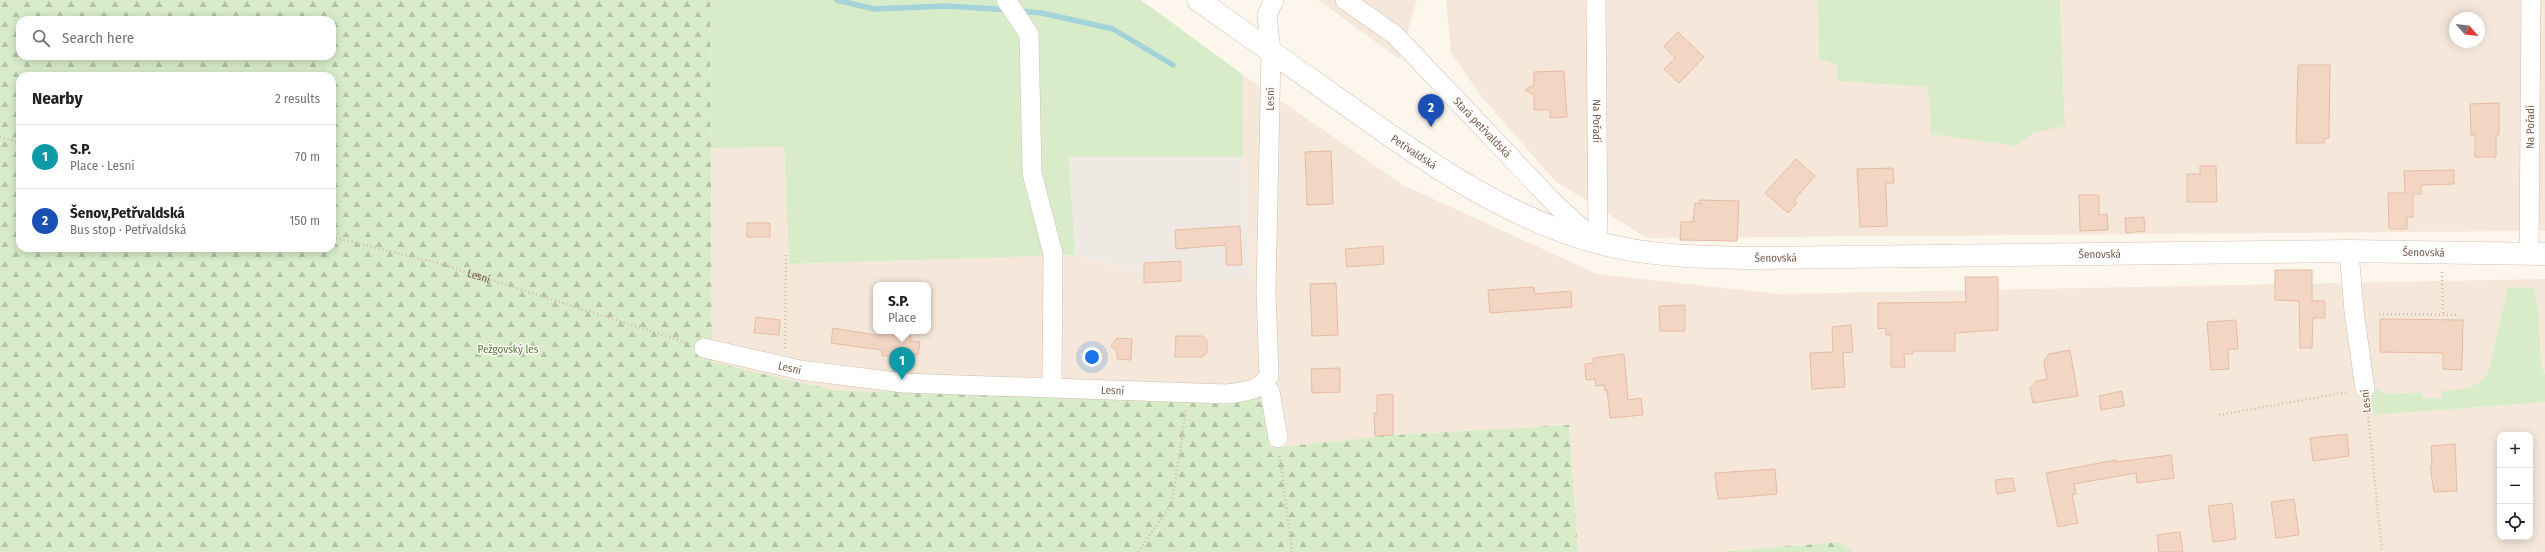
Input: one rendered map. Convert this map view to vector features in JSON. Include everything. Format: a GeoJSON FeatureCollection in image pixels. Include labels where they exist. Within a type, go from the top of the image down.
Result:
{"type":"FeatureCollection","features":[{"type":"Feature","properties":{"kind":"main road","name":"Petřvaldská"},"geometry":{"type":"LineString","coordinates":[[1198,0],[1404,147],[1444,172],[1542,224],[1598,242],[1655,253]]}},
{"type":"Feature","properties":{"kind":"main road","name":"Šenovská"},"geometry":{"type":"LineString","coordinates":[[1655,253],[1748,258],[2349,251],[2537,253]]}},
{"type":"Feature","properties":{"kind":"street"},"geometry":{"type":"LineString","coordinates":[[1006,0],[1029,34],[1032,173],[1053,254],[1052,387]]}},
{"type":"Feature","properties":{"kind":"street"},"geometry":{"type":"LineString","coordinates":[[1271,52],[1267,15],[1274,0]]}},
{"type":"Feature","properties":{"kind":"street","name":"Stará petřvaldská"},"geometry":{"type":"LineString","coordinates":[[1345,0],[1395,36],[1556,205],[1598,242]]}},
{"type":"Feature","properties":{"kind":"street","name":"Na Pořadí"},"geometry":{"type":"LineString","coordinates":[[1596,0],[1598,242]]}},
{"type":"Feature","properties":{"kind":"street","name":"Na Pořadí"},"geometry":{"type":"LineString","coordinates":[[2531,0],[2537,253]]}},
{"type":"Feature","properties":{"kind":"street","name":"Lesní"},"geometry":{"type":"LineString","coordinates":[[704,348],[785,367],[904,383],[1189,393],[1246,392],[1263,385],[1269,376],[1266,291],[1271,52]]}},
{"type":"Feature","properties":{"kind":"street","name":"Lesní"},"geometry":{"type":"LineString","coordinates":[[2349,251],[2354,311],[2365,389]]}},
{"type":"Feature","properties":{"kind":"street"},"geometry":{"type":"LineString","coordinates":[[1263,385],[1270,392],[1278,438]]}},
{"type":"Feature","properties":{"kind":"path"},"geometry":{"type":"LineString","coordinates":[[0,137],[16,142]]}},
{"type":"Feature","properties":{"kind":"path","name":"Lesní"},"geometry":{"type":"LineString","coordinates":[[336,238],[438,263],[704,348]]}},
{"type":"Feature","properties":{"kind":"path"},"geometry":{"type":"LineString","coordinates":[[2442,251],[2443,315]]}},
{"type":"Feature","properties":{"kind":"path"},"geometry":{"type":"LineString","coordinates":[[785,367],[786,253]]}},
{"type":"Feature","properties":{"kind":"path"},"geometry":{"type":"LineString","coordinates":[[2379,314],[2459,314]]}},
{"type":"Feature","properties":{"kind":"path"},"geometry":{"type":"LineString","coordinates":[[2219,415],[2365,389]]}},
{"type":"Feature","properties":{"kind":"path","name":"Lesní"},"geometry":{"type":"LineString","coordinates":[[2365,389],[2382,552]]}},
{"type":"Feature","properties":{"kind":"path"},"geometry":{"type":"LineString","coordinates":[[1138,552],[1172,503],[1189,393]]}},
{"type":"Feature","properties":{"kind":"path"},"geometry":{"type":"LineString","coordinates":[[1278,438],[1292,552]]}},
{"type":"Feature","properties":{"kind":"shaded area"},"geometry":{"type":"Polygon","coordinates":[[[1318,0],[1417,0],[1399,59],[1320,1],[1318,0]]]}},
{"type":"Feature","properties":{"kind":"shaded area"},"geometry":{"type":"Polygon","coordinates":[[[1446,0],[1817,0],[1819,60],[1828,61],[1837,66],[1837,81],[1928,87],[2017,146],[2033,133],[2065,125],[2060,0],[2545,0],[2545,231],[1647,238],[1555,181],[1481,96],[1451,53],[1446,0]]]}},
{"type":"Feature","properties":{"kind":"shaded area"},"geometry":{"type":"Polygon","coordinates":[[[1242,74],[1403,185],[1597,274],[1780,294],[2545,279],[2545,375],[2541,365],[2539,317],[2534,288],[2508,287],[2489,369],[2479,384],[2461,390],[2442,391],[2442,398],[2423,398],[2422,392],[2387,394],[2378,389],[2371,390],[2373,415],[2545,402],[2545,552],[1852,552],[1842,542],[1715,552],[1578,552],[1569,425],[1393,435],[1269,448],[1260,396],[838,391],[712,362],[711,148],[784,147],[789,264],[1075,255],[1138,272],[1251,278],[1243,157],[1242,74]]]}},
{"type":"Feature","properties":{"kind":"shaded area"},"geometry":{"type":"Polygon","coordinates":[[[1069,157],[1243,157],[1251,278],[1140,284],[1138,272],[1075,255],[1069,157]]]}},
{"type":"Feature","properties":{"kind":"green space","name":"Pežgovský les"},"geometry":{"type":"Polygon","coordinates":[[[0,0],[710,0],[712,362],[838,391],[1261,396],[1270,448],[1393,435],[1569,425],[1578,552],[0,552],[0,0]]]}},
{"type":"Feature","properties":{"kind":"green space"},"geometry":{"type":"Polygon","coordinates":[[[710,0],[1141,0],[1242,74],[1243,157],[1069,157],[1075,255],[789,264],[784,147],[711,148],[710,0]]]}},
{"type":"Feature","properties":{"kind":"green space"},"geometry":{"type":"Polygon","coordinates":[[[1817,0],[2060,0],[2065,126],[2033,133],[2017,146],[1931,134],[1928,87],[1837,81],[1837,66],[1828,61],[1819,60],[1817,0]]]}},
{"type":"Feature","properties":{"kind":"green space"},"geometry":{"type":"Polygon","coordinates":[[[2508,287],[2534,288],[2539,317],[2541,365],[2545,375],[2545,402],[2373,415],[2371,390],[2378,389],[2387,394],[2422,392],[2423,398],[2442,398],[2442,391],[2463,389],[2481,381],[2489,369],[2508,287]]]}},
{"type":"Feature","properties":{"kind":"green space"},"geometry":{"type":"Polygon","coordinates":[[[1842,542],[1852,552],[1715,552],[1842,542]]]}},
{"type":"Feature","properties":{"kind":"building"},"geometry":{"type":"Polygon","coordinates":[[[1678,32],[1704,57],[1679,83],[1664,69],[1675,58],[1664,46],[1678,32]]]}},
{"type":"Feature","properties":{"kind":"building"},"geometry":{"type":"Polygon","coordinates":[[[2298,65],[2330,65],[2329,138],[2324,139],[2324,143],[2296,143],[2298,65]]]}},
{"type":"Feature","properties":{"kind":"building"},"geometry":{"type":"Polygon","coordinates":[[[1564,71],[1567,117],[1550,118],[1550,110],[1534,110],[1534,95],[1525,90],[1534,85],[1534,72],[1564,71]]]}},
{"type":"Feature","properties":{"kind":"building"},"geometry":{"type":"Polygon","coordinates":[[[2499,103],[2499,135],[2496,135],[2496,157],[2475,157],[2475,135],[2471,135],[2470,104],[2499,103]]]}},
{"type":"Feature","properties":{"kind":"building"},"geometry":{"type":"Polygon","coordinates":[[[1331,151],[1333,204],[1307,205],[1305,152],[1331,151]]]}},
{"type":"Feature","properties":{"kind":"building"},"geometry":{"type":"Polygon","coordinates":[[[1796,159],[1815,176],[1794,200],[1797,203],[1788,213],[1765,193],[1796,159]]]}},
{"type":"Feature","properties":{"kind":"building"},"geometry":{"type":"Polygon","coordinates":[[[2200,166],[2216,166],[2217,202],[2187,202],[2187,174],[2200,174],[2200,166]]]}},
{"type":"Feature","properties":{"kind":"building"},"geometry":{"type":"Polygon","coordinates":[[[1893,168],[1894,183],[1886,183],[1887,226],[1860,227],[1857,169],[1893,168]]]}},
{"type":"Feature","properties":{"kind":"building"},"geometry":{"type":"Polygon","coordinates":[[[2454,170],[2454,184],[2421,185],[2421,194],[2413,194],[2413,217],[2407,217],[2407,229],[2389,229],[2388,193],[2405,193],[2404,171],[2454,170]]]}},
{"type":"Feature","properties":{"kind":"building"},"geometry":{"type":"Polygon","coordinates":[[[2079,195],[2099,195],[2099,215],[2107,214],[2108,230],[2080,231],[2079,195]]]}},
{"type":"Feature","properties":{"kind":"building"},"geometry":{"type":"Polygon","coordinates":[[[1699,200],[1739,201],[1737,241],[1680,240],[1681,222],[1693,222],[1695,203],[1700,204],[1699,200]]]}},
{"type":"Feature","properties":{"kind":"building"},"geometry":{"type":"Polygon","coordinates":[[[2144,217],[2145,231],[2126,233],[2125,218],[2144,217]]]}},
{"type":"Feature","properties":{"kind":"building"},"geometry":{"type":"Polygon","coordinates":[[[747,223],[770,223],[770,237],[747,237],[747,223]]]}},
{"type":"Feature","properties":{"kind":"building"},"geometry":{"type":"Polygon","coordinates":[[[1240,226],[1242,265],[1226,265],[1226,245],[1176,249],[1175,230],[1240,226]]]}},
{"type":"Feature","properties":{"kind":"building"},"geometry":{"type":"Polygon","coordinates":[[[1383,246],[1384,264],[1347,267],[1345,249],[1383,246]]]}},
{"type":"Feature","properties":{"kind":"building"},"geometry":{"type":"Polygon","coordinates":[[[1181,261],[1181,281],[1144,283],[1144,263],[1181,261]]]}},
{"type":"Feature","properties":{"kind":"building"},"geometry":{"type":"Polygon","coordinates":[[[2275,270],[2312,270],[2312,301],[2325,301],[2325,318],[2313,318],[2312,348],[2300,348],[2299,301],[2275,300],[2275,270]]]}},
{"type":"Feature","properties":{"kind":"building"},"geometry":{"type":"Polygon","coordinates":[[[1965,277],[1998,277],[1998,330],[1955,333],[1955,351],[1913,351],[1913,354],[1904,354],[1905,367],[1891,367],[1891,335],[1886,335],[1886,328],[1878,329],[1878,303],[1966,302],[1965,277]]]}},
{"type":"Feature","properties":{"kind":"building"},"geometry":{"type":"Polygon","coordinates":[[[1336,283],[1338,335],[1312,336],[1310,284],[1336,283]]]}},
{"type":"Feature","properties":{"kind":"building"},"geometry":{"type":"Polygon","coordinates":[[[1534,287],[1535,294],[1571,291],[1572,307],[1490,313],[1488,290],[1534,287]]]}},
{"type":"Feature","properties":{"kind":"building"},"geometry":{"type":"Polygon","coordinates":[[[1685,305],[1685,331],[1660,331],[1659,306],[1685,305]]]}},
{"type":"Feature","properties":{"kind":"building"},"geometry":{"type":"Polygon","coordinates":[[[756,317],[780,320],[779,335],[754,333],[756,317]]]}},
{"type":"Feature","properties":{"kind":"building"},"geometry":{"type":"Polygon","coordinates":[[[2380,319],[2463,320],[2462,370],[2443,369],[2443,353],[2380,352],[2380,319]]]}},
{"type":"Feature","properties":{"kind":"building"},"geometry":{"type":"Polygon","coordinates":[[[2236,320],[2238,349],[2228,349],[2229,369],[2211,370],[2207,322],[2236,320]]]}},
{"type":"Feature","properties":{"kind":"building"},"geometry":{"type":"Polygon","coordinates":[[[1851,325],[1853,352],[1843,353],[1845,387],[1812,389],[1810,353],[1833,352],[1832,327],[1851,325]]]}},
{"type":"Feature","properties":{"kind":"building"},"geometry":{"type":"Polygon","coordinates":[[[833,328],[882,336],[882,334],[911,334],[910,341],[920,342],[918,355],[910,354],[910,363],[892,363],[891,356],[882,356],[882,350],[831,343],[833,328]]]}},
{"type":"Feature","properties":{"kind":"building"},"geometry":{"type":"Polygon","coordinates":[[[1176,336],[1203,336],[1207,340],[1207,353],[1202,357],[1175,357],[1176,336]]]}},
{"type":"Feature","properties":{"kind":"building"},"geometry":{"type":"Polygon","coordinates":[[[1117,338],[1132,339],[1131,360],[1117,359],[1117,352],[1111,346],[1117,338]]]}},
{"type":"Feature","properties":{"kind":"building"},"geometry":{"type":"Polygon","coordinates":[[[2070,350],[2078,396],[2033,403],[2030,388],[2036,381],[2047,379],[2044,361],[2049,354],[2070,350]]]}},
{"type":"Feature","properties":{"kind":"building"},"geometry":{"type":"Polygon","coordinates":[[[1624,354],[1628,400],[1641,398],[1643,415],[1610,418],[1607,390],[1605,391],[1604,385],[1596,386],[1595,379],[1586,380],[1585,364],[1594,363],[1593,358],[1624,354]]]}},
{"type":"Feature","properties":{"kind":"building"},"geometry":{"type":"Polygon","coordinates":[[[1340,368],[1340,392],[1312,393],[1311,369],[1340,368]]]}},
{"type":"Feature","properties":{"kind":"building"},"geometry":{"type":"Polygon","coordinates":[[[2122,391],[2124,406],[2101,410],[2099,396],[2122,391]]]}},
{"type":"Feature","properties":{"kind":"building"},"geometry":{"type":"Polygon","coordinates":[[[1393,394],[1393,435],[1375,436],[1374,413],[1377,413],[1377,395],[1393,394]]]}},
{"type":"Feature","properties":{"kind":"building"},"geometry":{"type":"Polygon","coordinates":[[[2347,434],[2349,456],[2313,461],[2310,438],[2347,434]]]}},
{"type":"Feature","properties":{"kind":"building"},"geometry":{"type":"Polygon","coordinates":[[[2455,444],[2457,491],[2434,492],[2430,466],[2432,466],[2431,446],[2455,444]]]}},
{"type":"Feature","properties":{"kind":"building"},"geometry":{"type":"Polygon","coordinates":[[[2171,455],[2174,478],[2137,483],[2136,473],[2074,484],[2076,494],[2072,495],[2078,523],[2058,527],[2046,473],[2116,460],[2116,462],[2171,455]]]}},
{"type":"Feature","properties":{"kind":"building"},"geometry":{"type":"Polygon","coordinates":[[[1775,469],[1777,494],[1718,499],[1715,473],[1775,469]]]}},
{"type":"Feature","properties":{"kind":"building"},"geometry":{"type":"Polygon","coordinates":[[[2013,478],[2015,491],[1997,494],[1995,480],[2013,478]]]}},
{"type":"Feature","properties":{"kind":"building"},"geometry":{"type":"Polygon","coordinates":[[[2294,499],[2299,535],[2276,538],[2271,502],[2294,499]]]}},
{"type":"Feature","properties":{"kind":"building"},"geometry":{"type":"Polygon","coordinates":[[[2232,503],[2236,539],[2213,542],[2208,506],[2232,503]]]}},
{"type":"Feature","properties":{"kind":"building"},"geometry":{"type":"Polygon","coordinates":[[[2180,532],[2183,552],[2159,552],[2157,535],[2180,532]]]}},
{"type":"Feature","properties":{"kind":"waterway"},"geometry":{"type":"LineString","coordinates":[[837,0],[874,9],[947,6],[1009,10]]}},
{"type":"Feature","properties":{"kind":"waterway"},"geometry":{"type":"LineString","coordinates":[[1019,11],[1042,13],[1113,29],[1173,65]]}},
{"type":"Feature","properties":{"kind":"place","name":"Šenov,Petřvaldská"},"geometry":{"type":"Point","coordinates":[1431,127]}},
{"type":"Feature","properties":{"kind":"place","name":"S.P."},"geometry":{"type":"Point","coordinates":[902,380]}}]}
